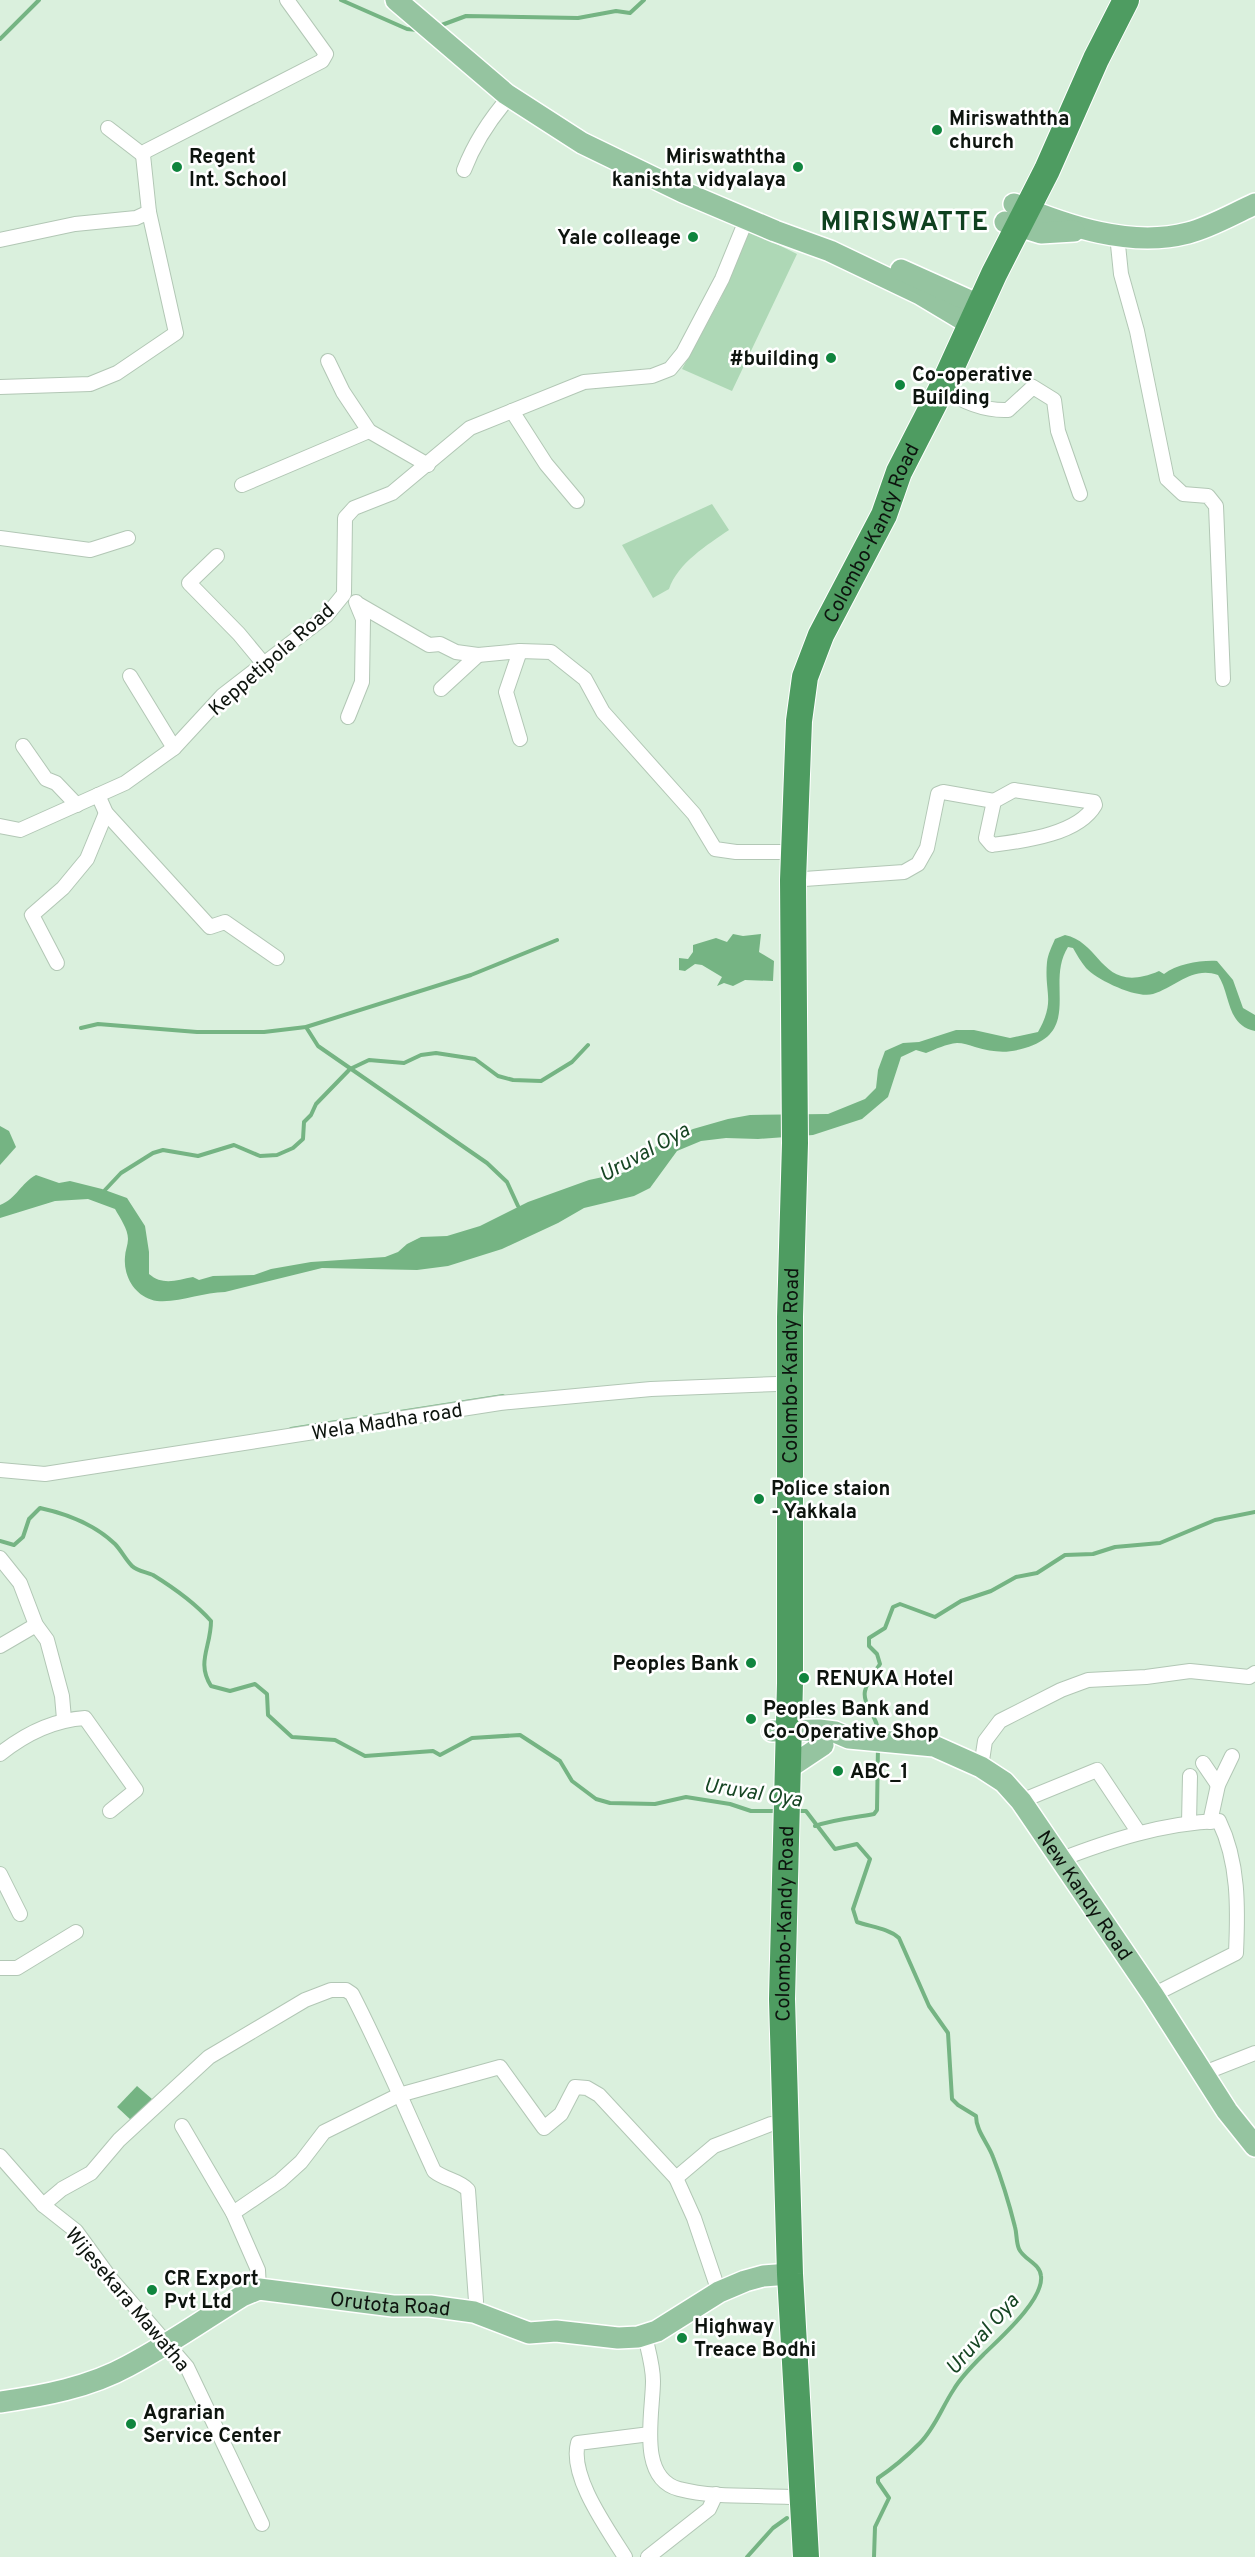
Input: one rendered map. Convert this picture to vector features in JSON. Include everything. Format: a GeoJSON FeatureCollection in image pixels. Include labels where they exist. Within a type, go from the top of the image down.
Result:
{"type":"FeatureCollection","features":[{"type":"Feature","properties":{"kind":"highway","name":"Colombo-Kandy Road"},"geometry":{"type":"LineString","coordinates":[[779,1736],[790,1683],[784,1317],[788,1144],[787,880],[799,721],[805,677],[876,512],[888,462],[1016,216],[1106,0]]}},
{"type":"Feature","properties":{"kind":"highway","name":"Colombo-Kandy Road"},"geometry":{"type":"LineString","coordinates":[[1016,216],[1058,148],[1096,59],[1126,0]]}},
{"type":"Feature","properties":{"kind":"highway","name":"Colombo-Kandy Road"},"geometry":{"type":"LineString","coordinates":[[787,880],[780,852],[785,719],[795,660],[899,472],[942,388],[968,311]]}},
{"type":"Feature","properties":{"kind":"highway","name":"Colombo-Kandy Road"},"geometry":{"type":"LineString","coordinates":[[784,1317],[777,1384],[776,1638],[781,1780],[771,2124],[806,2557]]}},
{"type":"Feature","properties":{"kind":"highway","name":"Colombo-Kandy Road"},"geometry":{"type":"LineString","coordinates":[[778,1855],[782,1999],[782,2275],[793,2557]]}},
{"type":"Feature","properties":{"kind":"main road"},"geometry":{"type":"LineString","coordinates":[[396,0],[510,96],[582,143],[683,192],[830,251],[920,294],[968,311]]}},
{"type":"Feature","properties":{"kind":"main road"},"geometry":{"type":"LineString","coordinates":[[1016,216],[1117,235],[1150,237],[1184,234],[1255,204]]}},
{"type":"Feature","properties":{"kind":"main road"},"geometry":{"type":"LineString","coordinates":[[781,1780],[821,1738],[804,1719],[790,1683]]}},
{"type":"Feature","properties":{"kind":"main road","name":"New Kandy Road"},"geometry":{"type":"LineString","coordinates":[[779,1736],[856,1739],[934,1746],[981,1767],[1004,1782],[1021,1801],[1153,1995],[1227,2111],[1255,2146]]}},
{"type":"Feature","properties":{"kind":"main road","name":"Orutota Road"},"geometry":{"type":"LineString","coordinates":[[259,2289],[382,2305],[430,2306],[474,2312],[529,2333],[556,2331],[618,2338],[645,2336],[668,2326],[719,2292],[745,2281],[782,2275]]}},
{"type":"Feature","properties":{"kind":"main road"},"geometry":{"type":"LineString","coordinates":[[0,2402],[46,2395],[93,2381],[128,2367],[242,2296],[259,2289]]}},
{"type":"Feature","properties":{"kind":"street"},"geometry":{"type":"LineString","coordinates":[[0,387],[90,384],[117,373],[176,333],[149,212],[143,155],[146,151],[322,61],[326,54],[287,0]]}},
{"type":"Feature","properties":{"kind":"street"},"geometry":{"type":"LineString","coordinates":[[464,170],[474,144],[492,116],[510,96]]}},
{"type":"Feature","properties":{"kind":"street"},"geometry":{"type":"LineString","coordinates":[[108,129],[143,155]]}},
{"type":"Feature","properties":{"kind":"street"},"geometry":{"type":"LineString","coordinates":[[0,240],[75,224],[136,218],[149,212]]}},
{"type":"Feature","properties":{"kind":"street","name":"Keppetipola Road"},"geometry":{"type":"LineString","coordinates":[[0,826],[20,830],[46,819],[125,783],[174,748],[223,695],[326,616],[344,594],[345,518],[354,508],[392,493],[470,428],[584,382],[652,376],[670,369],[683,352],[722,279],[747,218]]}},
{"type":"Feature","properties":{"kind":"street"},"geometry":{"type":"LineString","coordinates":[[1117,235],[1121,274],[1137,331],[1167,480],[1183,494],[1208,496],[1216,506],[1223,679]]}},
{"type":"Feature","properties":{"kind":"street"},"geometry":{"type":"LineString","coordinates":[[328,361],[343,392],[369,431],[428,465]]}},
{"type":"Feature","properties":{"kind":"street"},"geometry":{"type":"LineString","coordinates":[[942,388],[958,399],[995,411],[1008,410],[1033,387],[1053,400],[1058,431],[1080,494]]}},
{"type":"Feature","properties":{"kind":"street"},"geometry":{"type":"LineString","coordinates":[[512,411],[546,464],[577,501]]}},
{"type":"Feature","properties":{"kind":"street"},"geometry":{"type":"LineString","coordinates":[[242,485],[369,431]]}},
{"type":"Feature","properties":{"kind":"street"},"geometry":{"type":"LineString","coordinates":[[0,538],[90,550],[128,538]]}},
{"type":"Feature","properties":{"kind":"street"},"geometry":{"type":"LineString","coordinates":[[217,556],[189,583],[239,634],[263,663]]}},
{"type":"Feature","properties":{"kind":"street"},"geometry":{"type":"LineString","coordinates":[[344,594],[429,645],[440,644],[456,652],[478,655],[520,651],[551,652],[585,679],[603,712],[694,814],[715,849],[736,852],[780,852]]}},
{"type":"Feature","properties":{"kind":"street"},"geometry":{"type":"LineString","coordinates":[[348,717],[362,682],[363,619],[358,604]]}},
{"type":"Feature","properties":{"kind":"street"},"geometry":{"type":"LineString","coordinates":[[520,651],[506,692],[520,739]]}},
{"type":"Feature","properties":{"kind":"street"},"geometry":{"type":"LineString","coordinates":[[441,689],[478,655]]}},
{"type":"Feature","properties":{"kind":"street"},"geometry":{"type":"LineString","coordinates":[[130,676],[174,748]]}},
{"type":"Feature","properties":{"kind":"street"},"geometry":{"type":"LineString","coordinates":[[23,746],[46,779],[56,783],[77,805]]}},
{"type":"Feature","properties":{"kind":"street"},"geometry":{"type":"LineString","coordinates":[[787,880],[904,872],[918,864],[927,848],[938,794],[943,792],[994,801],[1014,790],[1094,802],[1095,806],[1083,819],[1052,833],[1032,840],[992,845],[986,838],[994,801]]}},
{"type":"Feature","properties":{"kind":"street"},"geometry":{"type":"LineString","coordinates":[[98,795],[106,813],[210,927],[225,922],[277,958]]}},
{"type":"Feature","properties":{"kind":"street"},"geometry":{"type":"LineString","coordinates":[[57,963],[32,915],[63,888],[87,859],[106,813]]}},
{"type":"Feature","properties":{"kind":"street","name":"Wela Madha road"},"geometry":{"type":"LineString","coordinates":[[0,1470],[45,1474],[500,1403],[651,1389],[777,1384]]}},
{"type":"Feature","properties":{"kind":"street"},"geometry":{"type":"LineString","coordinates":[[0,1558],[20,1583],[36,1625],[47,1640],[62,1696],[64,1719]]}},
{"type":"Feature","properties":{"kind":"street"},"geometry":{"type":"LineString","coordinates":[[0,1646],[36,1625]]}},
{"type":"Feature","properties":{"kind":"street"},"geometry":{"type":"LineString","coordinates":[[981,1767],[985,1741],[1000,1721],[1061,1690],[1088,1680],[1146,1677],[1190,1671],[1249,1677],[1255,1673]]}},
{"type":"Feature","properties":{"kind":"street"},"geometry":{"type":"LineString","coordinates":[[0,1754],[19,1738],[64,1719],[85,1718],[136,1790],[111,1811]]}},
{"type":"Feature","properties":{"kind":"street"},"geometry":{"type":"LineString","coordinates":[[1210,1822],[1218,1785],[1232,1756]]}},
{"type":"Feature","properties":{"kind":"street"},"geometry":{"type":"LineString","coordinates":[[1203,1763],[1218,1785]]}},
{"type":"Feature","properties":{"kind":"street"},"geometry":{"type":"LineString","coordinates":[[1021,1801],[1096,1770],[1139,1833]]}},
{"type":"Feature","properties":{"kind":"street"},"geometry":{"type":"LineString","coordinates":[[1189,1823],[1190,1776]]}},
{"type":"Feature","properties":{"kind":"street"},"geometry":{"type":"LineString","coordinates":[[1059,1860],[1139,1833],[1189,1823],[1219,1821],[1226,1837],[1238,1900],[1236,1953],[1153,1995]]}},
{"type":"Feature","properties":{"kind":"street"},"geometry":{"type":"LineString","coordinates":[[0,1874],[20,1914]]}},
{"type":"Feature","properties":{"kind":"street"},"geometry":{"type":"LineString","coordinates":[[0,1968],[17,1968],[76,1932]]}},
{"type":"Feature","properties":{"kind":"street"},"geometry":{"type":"LineString","coordinates":[[43,2205],[62,2189],[91,2173],[119,2140],[209,2057],[305,2000],[331,1990],[346,1990],[352,1994],[388,2066],[434,2171],[443,2179],[462,2183],[468,2190],[476,2301],[474,2312]]}},
{"type":"Feature","properties":{"kind":"street"},"geometry":{"type":"LineString","coordinates":[[1204,2073],[1255,2052]]}},
{"type":"Feature","properties":{"kind":"street"},"geometry":{"type":"LineString","coordinates":[[233,2212],[280,2181],[301,2162],[324,2132],[399,2095],[501,2067],[544,2128],[561,2114],[575,2087],[587,2088],[599,2095],[675,2178],[694,2218],[719,2292]]}},
{"type":"Feature","properties":{"kind":"street"},"geometry":{"type":"LineString","coordinates":[[675,2178],[714,2146],[771,2124]]}},
{"type":"Feature","properties":{"kind":"street"},"geometry":{"type":"LineString","coordinates":[[182,2126],[233,2212],[258,2270],[259,2289]]}},
{"type":"Feature","properties":{"kind":"street","name":"Wijesekara Mawatha"},"geometry":{"type":"LineString","coordinates":[[0,2156],[43,2205],[76,2231],[111,2279],[187,2367],[262,2524]]}},
{"type":"Feature","properties":{"kind":"street"},"geometry":{"type":"LineString","coordinates":[[645,2336],[653,2378],[650,2434],[652,2462],[661,2479],[676,2488],[716,2494],[790,2497]]}},
{"type":"Feature","properties":{"kind":"street"},"geometry":{"type":"LineString","coordinates":[[625,2557],[582,2481],[575,2455],[578,2443],[650,2434]]}},
{"type":"Feature","properties":{"kind":"street"},"geometry":{"type":"LineString","coordinates":[[648,2557],[709,2509],[716,2494]]}},
{"type":"Feature","properties":{"kind":"shaded area"},"geometry":{"type":"Polygon","coordinates":[[[748,230],[797,254],[732,391],[682,369],[721,298],[748,230]]]}},
{"type":"Feature","properties":{"kind":"shaded area"},"geometry":{"type":"Polygon","coordinates":[[[712,504],[729,530],[694,555],[679,571],[669,589],[653,598],[622,545],[712,504]]]}},
{"type":"Feature","properties":{"kind":"shaded area"},"geometry":{"type":"Polygon","coordinates":[[[733,934],[743,936],[761,934],[759,952],[774,961],[773,981],[745,980],[733,986],[724,983],[717,986],[722,977],[702,965],[695,964],[685,971],[679,970],[679,958],[688,959],[693,952],[693,945],[716,938],[727,942],[733,934]]]}},
{"type":"Feature","properties":{"kind":"shaded area"},"geometry":{"type":"Polygon","coordinates":[[[1065,935],[1078,940],[1114,973],[1125,977],[1140,977],[1159,971],[1164,974],[1189,963],[1217,961],[1233,980],[1243,1008],[1255,1015],[1255,1031],[1239,1023],[1234,1016],[1218,975],[1200,973],[1184,978],[1153,994],[1137,994],[1091,973],[1073,948],[1068,947],[1062,961],[1058,1018],[1053,1030],[1043,1040],[1025,1048],[1006,1052],[957,1043],[926,1053],[916,1050],[901,1057],[888,1097],[862,1119],[813,1135],[701,1141],[677,1151],[650,1188],[634,1196],[584,1208],[502,1249],[448,1266],[417,1270],[322,1268],[225,1292],[157,1301],[143,1296],[129,1279],[125,1265],[128,1235],[115,1209],[88,1199],[55,1201],[0,1218],[0,1205],[36,1175],[59,1183],[70,1181],[102,1189],[127,1198],[145,1226],[149,1252],[149,1274],[160,1280],[170,1281],[193,1277],[199,1280],[213,1276],[254,1275],[271,1269],[311,1262],[385,1257],[398,1252],[421,1237],[447,1236],[480,1226],[528,1202],[589,1180],[626,1172],[643,1161],[655,1147],[693,1129],[750,1115],[828,1114],[865,1099],[876,1088],[878,1070],[885,1051],[903,1043],[919,1042],[956,1030],[974,1030],[1010,1038],[1038,1032],[1047,1012],[1048,956],[1055,939],[1065,935]]]}},
{"type":"Feature","properties":{"kind":"shaded area"},"geometry":{"type":"Polygon","coordinates":[[[0,1126],[9,1131],[16,1147],[0,1165],[0,1126]]]}},
{"type":"Feature","properties":{"kind":"shaded area"},"geometry":{"type":"Polygon","coordinates":[[[137,2086],[152,2099],[132,2121],[117,2107],[137,2086]]]}},
{"type":"Feature","properties":{"kind":"waterway","name":"Uruval Oya"},"geometry":{"type":"LineString","coordinates":[[0,39],[39,0]]}},
{"type":"Feature","properties":{"kind":"waterway","name":"Uruval Oya"},"geometry":{"type":"LineString","coordinates":[[341,0],[407,29],[418,30]]}},
{"type":"Feature","properties":{"kind":"waterway","name":"Uruval Oya"},"geometry":{"type":"LineString","coordinates":[[439,26],[466,16],[578,18],[616,11],[630,13],[644,0]]}},
{"type":"Feature","properties":{"kind":"waterway"},"geometry":{"type":"LineString","coordinates":[[81,1028],[98,1024],[197,1032],[264,1032],[306,1027],[471,975],[557,940]]}},
{"type":"Feature","properties":{"kind":"waterway"},"geometry":{"type":"LineString","coordinates":[[306,1027],[318,1046],[487,1163],[507,1182],[518,1206]]}},
{"type":"Feature","properties":{"kind":"waterway"},"geometry":{"type":"LineString","coordinates":[[105,1190],[121,1173],[153,1153],[163,1150],[198,1156],[234,1145],[260,1156],[277,1155],[293,1148],[303,1139],[304,1122],[311,1115],[316,1104],[350,1069],[369,1060],[404,1063],[421,1055],[436,1053],[475,1059],[498,1076],[513,1080],[541,1081],[572,1062],[588,1045]]}},
{"type":"Feature","properties":{"kind":"waterway"},"geometry":{"type":"LineString","coordinates":[[291,1429],[503,1396]]}},
{"type":"Feature","properties":{"kind":"waterway","name":"Uruval Oya"},"geometry":{"type":"LineString","coordinates":[[0,1541],[14,1545],[23,1537],[29,1519],[40,1508],[61,1513],[89,1525],[107,1537],[134,1568],[153,1575],[169,1585],[211,1621],[204,1662],[211,1686],[230,1691],[255,1684],[267,1694],[268,1715],[292,1737],[335,1740],[365,1756],[433,1751],[440,1755],[472,1738],[520,1735],[560,1761],[572,1781],[596,1799],[610,1803],[655,1804],[686,1797],[730,1804],[751,1811],[779,1811]]}},
{"type":"Feature","properties":{"kind":"waterway"},"geometry":{"type":"LineString","coordinates":[[878,1733],[878,1727],[865,1696],[867,1684],[880,1664],[877,1654],[869,1646],[869,1638],[885,1628],[893,1607],[900,1604],[935,1617],[961,1601],[991,1591],[1016,1577],[1037,1573],[1065,1555],[1093,1554],[1115,1547],[1160,1543],[1215,1520],[1255,1512]]}},
{"type":"Feature","properties":{"kind":"waterway"},"geometry":{"type":"LineString","coordinates":[[815,1826],[874,1814],[877,1810],[878,1746]]}},
{"type":"Feature","properties":{"kind":"waterway","name":"Uruval Oya"},"geometry":{"type":"LineString","coordinates":[[795,1811],[806,1811],[835,1849],[857,1844],[870,1859],[853,1909],[857,1922],[885,1930],[899,1938],[929,2006],[948,2033],[952,2099],[976,2116],[978,2127],[991,2152],[1002,2183],[1019,2249],[1038,2268],[1041,2276],[1040,2286],[1028,2307],[960,2380],[925,2437],[905,2457],[878,2478],[878,2482],[889,2498],[875,2527],[874,2557]]}},
{"type":"Feature","properties":{"kind":"waterway"},"geometry":{"type":"LineString","coordinates":[[747,2557],[773,2528],[787,2518]]}},
{"type":"Feature","properties":{"kind":"place","name":"Miriswaththa church"},"geometry":{"type":"Point","coordinates":[937,130]}},
{"type":"Feature","properties":{"kind":"place","name":"Regent Int. School"},"geometry":{"type":"Point","coordinates":[177,167]}},
{"type":"Feature","properties":{"kind":"place","name":"Miriswaththa kanishta vidyalaya"},"geometry":{"type":"Point","coordinates":[798,167]}},
{"type":"Feature","properties":{"kind":"place","name":"Yale colleage"},"geometry":{"type":"Point","coordinates":[693,237]}},
{"type":"Feature","properties":{"kind":"place","name":"#building"},"geometry":{"type":"Point","coordinates":[831,358]}},
{"type":"Feature","properties":{"kind":"place","name":"Co-operative Building"},"geometry":{"type":"Point","coordinates":[900,385]}},
{"type":"Feature","properties":{"kind":"place","name":"Police staion - Yakkala"},"geometry":{"type":"Point","coordinates":[759,1499]}},
{"type":"Feature","properties":{"kind":"place","name":"Peoples Bank"},"geometry":{"type":"Point","coordinates":[751,1663]}},
{"type":"Feature","properties":{"kind":"place","name":"RENUKA Hotel"},"geometry":{"type":"Point","coordinates":[804,1678]}},
{"type":"Feature","properties":{"kind":"place","name":"Peoples Bank and Co-Operative Shop"},"geometry":{"type":"Point","coordinates":[751,1719]}},
{"type":"Feature","properties":{"kind":"place","name":"ABC_1"},"geometry":{"type":"Point","coordinates":[838,1771]}},
{"type":"Feature","properties":{"kind":"place","name":"CR Export Pvt Ltd"},"geometry":{"type":"Point","coordinates":[152,2290]}},
{"type":"Feature","properties":{"kind":"place","name":"Highway Treace Bodhi"},"geometry":{"type":"Point","coordinates":[682,2338]}},
{"type":"Feature","properties":{"kind":"place","name":"Agrarian Service Center"},"geometry":{"type":"Point","coordinates":[131,2424]}},
{"type":"Feature","properties":{"kind":"district","name":"MIRISWATTE"},"geometry":{"type":"Point","coordinates":[905,221]}}]}
